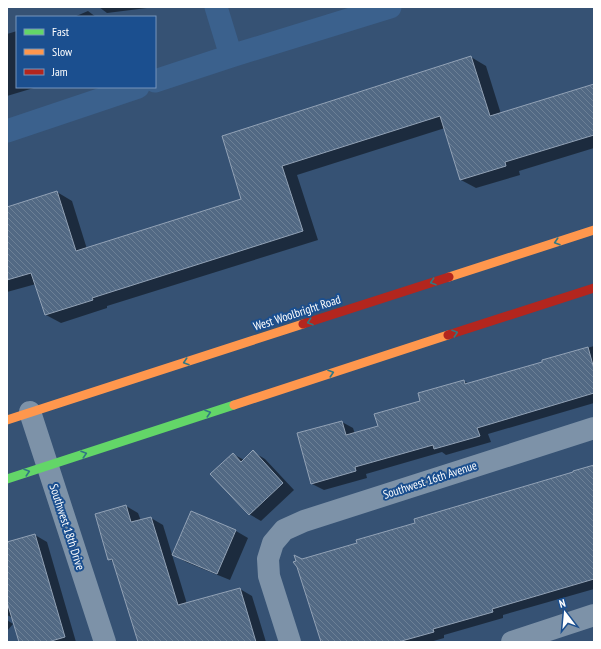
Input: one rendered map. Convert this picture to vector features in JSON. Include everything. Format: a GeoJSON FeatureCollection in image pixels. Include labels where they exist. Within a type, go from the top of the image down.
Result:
{"type":"FeatureCollection","features":[{"type":"Feature","properties":{"kind":"main road","name":"West Woolbright Road"},"geometry":{"type":"LineString","coordinates":[[7,420],[594,230]]}},
{"type":"Feature","properties":{"kind":"main road"},"geometry":{"type":"LineString","coordinates":[[7,479],[594,288]]}},
{"type":"Feature","properties":{"kind":"street","name":"Southwest 18th Drive"},"geometry":{"type":"LineString","coordinates":[[30,412],[105,642]]}},
{"type":"Feature","properties":{"kind":"street","name":"Southwest 16th Avenue"},"geometry":{"type":"LineString","coordinates":[[290,642],[269,576],[268,559],[273,544],[284,530],[304,521],[594,428]]}},
{"type":"Feature","properties":{"kind":"street"},"geometry":{"type":"LineString","coordinates":[[512,642],[594,615]]}},
{"type":"Feature","properties":{"kind":"building"},"geometry":{"type":"Polygon","coordinates":[[[471,56],[490,116],[594,84],[594,135],[505,162],[506,166],[460,180],[440,116],[282,166],[303,231],[92,298],[93,300],[45,315],[31,273],[7,280],[7,207],[57,191],[76,251],[241,199],[222,136],[471,56]]]}},
{"type":"Feature","properties":{"kind":"building"},"geometry":{"type":"Polygon","coordinates":[[[588,347],[594,369],[594,393],[477,428],[480,436],[434,449],[433,445],[355,467],[356,471],[311,484],[297,433],[342,421],[346,435],[378,426],[374,414],[420,401],[418,393],[464,380],[465,384],[588,347]]]}},
{"type":"Feature","properties":{"kind":"building"},"geometry":{"type":"Polygon","coordinates":[[[253,450],[283,483],[249,515],[210,474],[233,453],[241,462],[253,450]]]}},
{"type":"Feature","properties":{"kind":"building"},"geometry":{"type":"Polygon","coordinates":[[[594,465],[594,579],[492,609],[493,612],[433,629],[434,632],[398,642],[321,642],[297,567],[293,562],[296,561],[294,555],[302,559],[357,543],[356,540],[415,523],[414,519],[594,465]]]}},
{"type":"Feature","properties":{"kind":"building"},"geometry":{"type":"Polygon","coordinates":[[[126,505],[131,522],[151,517],[178,605],[240,588],[256,642],[138,642],[112,559],[108,560],[95,514],[126,505]]]}},
{"type":"Feature","properties":{"kind":"building"},"geometry":{"type":"Polygon","coordinates":[[[191,511],[236,530],[217,574],[172,555],[191,511]]]}},
{"type":"Feature","properties":{"kind":"building"},"geometry":{"type":"Polygon","coordinates":[[[35,534],[65,637],[48,642],[19,642],[7,602],[7,542],[35,534]]]}},
{"type":"Feature","properties":{"kind":"waterway"},"geometry":{"type":"LineString","coordinates":[[216,7],[231,56]]}},
{"type":"Feature","properties":{"kind":"waterway"},"geometry":{"type":"LineString","coordinates":[[156,81],[390,7]]}},
{"type":"Feature","properties":{"kind":"waterway"},"geometry":{"type":"LineString","coordinates":[[7,131],[135,88]]}},
{"type":"Feature","properties":{"kind":"traffic: fast"},"geometry":{"type":"LineString","coordinates":[[7,479],[234,405]]}},
{"type":"Feature","properties":{"kind":"traffic: slow"},"geometry":{"type":"LineString","coordinates":[[449,277],[594,230]]}},
{"type":"Feature","properties":{"kind":"traffic: slow"},"geometry":{"type":"LineString","coordinates":[[7,420],[303,324]]}},
{"type":"Feature","properties":{"kind":"traffic: slow"},"geometry":{"type":"LineString","coordinates":[[234,405],[448,335]]}},
{"type":"Feature","properties":{"kind":"traffic: jam"},"geometry":{"type":"LineString","coordinates":[[303,324],[449,277]]}},
{"type":"Feature","properties":{"kind":"traffic: jam"},"geometry":{"type":"LineString","coordinates":[[448,335],[594,288]]}}]}
